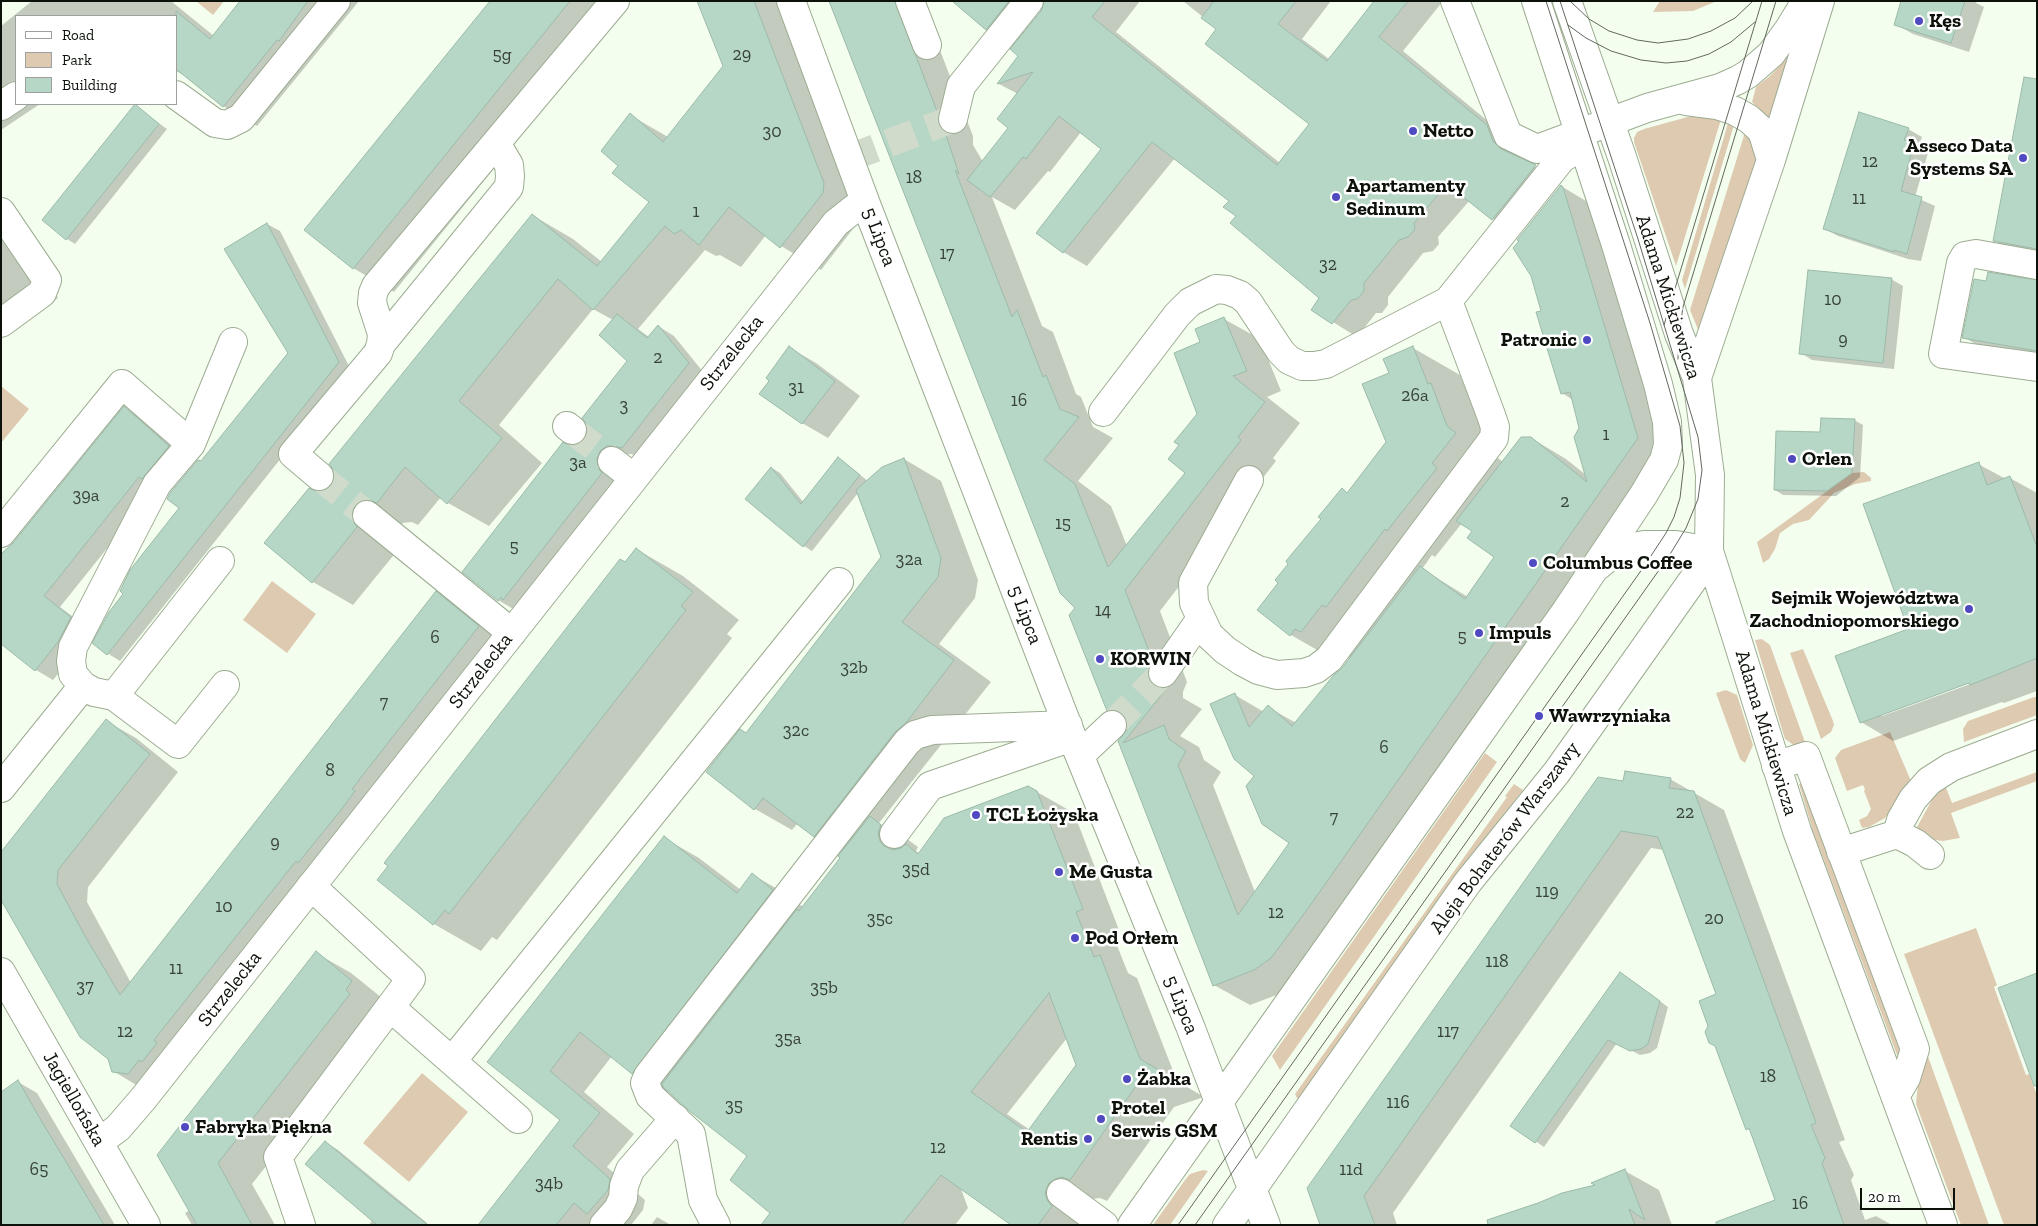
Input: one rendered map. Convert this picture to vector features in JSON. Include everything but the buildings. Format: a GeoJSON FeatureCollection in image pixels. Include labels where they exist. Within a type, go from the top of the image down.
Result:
{"type":"FeatureCollection","features":[{"type":"Feature","properties":{"kind":"street"},"geometry":{"type":"LineString","coordinates":[[178,96],[215,123],[227,125],[241,118],[336,1]]}},
{"type":"Feature","properties":{"kind":"street"},"geometry":{"type":"LineString","coordinates":[[319,476],[293,454],[378,353],[382,334],[372,303],[376,286],[615,1]]}},
{"type":"Feature","properties":{"kind":"street","name":"5 Lipca"},"geometry":{"type":"LineString","coordinates":[[791,1],[866,204],[1073,739],[1219,1101],[1266,1225]]}},
{"type":"Feature","properties":{"kind":"street"},"geometry":{"type":"LineString","coordinates":[[910,1],[927,45]]}},
{"type":"Feature","properties":{"kind":"street"},"geometry":{"type":"LineString","coordinates":[[953,119],[961,86],[1029,1]]}},
{"type":"Feature","properties":{"kind":"street"},"geometry":{"type":"LineString","coordinates":[[1455,1],[1508,135],[1537,149],[1581,139]]}},
{"type":"Feature","properties":{"kind":"street","name":"Adama Mickiewicza"},"geometry":{"type":"LineString","coordinates":[[1536,1],[1616,245],[1662,399],[1667,422],[1668,445],[1660,469],[1593,571]]}},
{"type":"Feature","properties":{"kind":"street","name":"Adama Mickiewicza"},"geometry":{"type":"LineString","coordinates":[[1567,1],[1610,121],[1679,334],[1697,378],[1710,475],[1709,551],[1796,831],[1943,1225]]}},
{"type":"Feature","properties":{"kind":"street"},"geometry":{"type":"LineString","coordinates":[[1103,412],[1177,314],[1190,302],[1216,289],[1227,290],[1240,295],[1248,302],[1281,352],[1289,360],[1302,366],[1326,364],[1448,301],[1562,158],[1581,139],[1610,121],[1647,108],[1720,88],[1748,74],[1761,64],[1780,43],[1806,1]]}},
{"type":"Feature","properties":{"kind":"street"},"geometry":{"type":"LineString","coordinates":[[1697,378],[1771,160],[1820,1]]}},
{"type":"Feature","properties":{"kind":"street"},"geometry":{"type":"LineString","coordinates":[[1,106],[15,97]]}},
{"type":"Feature","properties":{"kind":"street"},"geometry":{"type":"LineString","coordinates":[[1672,102],[1694,101],[1710,103],[1734,111],[1749,119],[1764,137],[1771,160]]}},
{"type":"Feature","properties":{"kind":"street"},"geometry":{"type":"LineString","coordinates":[[381,344],[509,187],[508,165],[496,143]]}},
{"type":"Feature","properties":{"kind":"street","name":"Strzelecka"},"geometry":{"type":"LineString","coordinates":[[99,1142],[118,1128],[128,1117],[836,223],[855,208],[866,204]]}},
{"type":"Feature","properties":{"kind":"street"},"geometry":{"type":"LineString","coordinates":[[1,212],[47,280],[42,292],[1,323]]}},
{"type":"Feature","properties":{"kind":"street"},"geometry":{"type":"LineString","coordinates":[[2037,265],[1976,254],[1965,256],[1961,263],[1943,354],[2037,367]]}},
{"type":"Feature","properties":{"kind":"street"},"geometry":{"type":"LineString","coordinates":[[1249,480],[1193,582],[1194,603],[1200,620],[1209,635],[1225,650],[1258,670],[1277,675],[1304,673],[1316,669],[1329,659],[1494,438],[1495,427],[1492,415],[1448,301]]}},
{"type":"Feature","properties":{"kind":"street"},"geometry":{"type":"LineString","coordinates":[[224,685],[178,744],[114,696],[94,692],[82,686],[73,674],[71,661],[73,647],[157,484],[191,444],[233,342]]}},
{"type":"Feature","properties":{"kind":"street"},"geometry":{"type":"LineString","coordinates":[[1,533],[122,384],[191,444]]}},
{"type":"Feature","properties":{"kind":"street"},"geometry":{"type":"LineString","coordinates":[[612,461],[634,478]]}},
{"type":"Feature","properties":{"kind":"street"},"geometry":{"type":"LineString","coordinates":[[366,516],[512,633]]}},
{"type":"Feature","properties":{"kind":"street"},"geometry":{"type":"LineString","coordinates":[[1132,1225],[1468,751],[1593,571],[1612,554],[1629,548],[1660,544],[1709,551]]}},
{"type":"Feature","properties":{"kind":"street","name":"Aleja Bohaterów Warszawy"},"geometry":{"type":"LineString","coordinates":[[1227,1225],[1468,882],[1557,772],[1695,577],[1709,551]]}},
{"type":"Feature","properties":{"kind":"street"},"geometry":{"type":"LineString","coordinates":[[114,696],[220,561]]}},
{"type":"Feature","properties":{"kind":"street"},"geometry":{"type":"LineString","coordinates":[[452,1061],[839,582]]}},
{"type":"Feature","properties":{"kind":"street"},"geometry":{"type":"LineString","coordinates":[[1163,673],[1200,620]]}},
{"type":"Feature","properties":{"kind":"street"},"geometry":{"type":"LineString","coordinates":[[1,788],[82,686]]}},
{"type":"Feature","properties":{"kind":"street"},"geometry":{"type":"LineString","coordinates":[[894,834],[930,786],[1112,725]]}},
{"type":"Feature","properties":{"kind":"street"},"geometry":{"type":"LineString","coordinates":[[716,1225],[703,1200],[693,1139],[688,1130],[646,1091],[645,1083],[648,1076],[907,742],[915,735],[932,730],[1073,739]]}},
{"type":"Feature","properties":{"kind":"street"},"geometry":{"type":"LineString","coordinates":[[1897,834],[1901,820],[1913,799],[1929,781],[1951,767],[2037,734]]}},
{"type":"Feature","properties":{"kind":"street"},"geometry":{"type":"LineString","coordinates":[[1776,766],[1806,756],[1915,1049],[1906,1078],[1896,1095]]}},
{"type":"Feature","properties":{"kind":"street"},"geometry":{"type":"LineString","coordinates":[[1842,852],[1897,834],[1915,843],[1930,855]]}},
{"type":"Feature","properties":{"kind":"street"},"geometry":{"type":"LineString","coordinates":[[301,1225],[278,1157],[411,980],[311,886]]}},
{"type":"Feature","properties":{"kind":"street","name":"Jagiellońska"},"geometry":{"type":"LineString","coordinates":[[1,972],[146,1225]]}},
{"type":"Feature","properties":{"kind":"street"},"geometry":{"type":"LineString","coordinates":[[390,1007],[518,1119]]}},
{"type":"Feature","properties":{"kind":"street"},"geometry":{"type":"LineString","coordinates":[[604,1225],[618,1209],[623,1198],[624,1186],[630,1170],[675,1118]]}},
{"type":"Feature","properties":{"kind":"street"},"geometry":{"type":"LineString","coordinates":[[1061,1193],[1104,1225]]}},
{"type":"Feature","properties":{"kind":"green space"},"geometry":{"type":"Polygon","coordinates":[[[196,1],[224,1],[213,15],[196,1]]]}},
{"type":"Feature","properties":{"kind":"green space"},"geometry":{"type":"Polygon","coordinates":[[[1660,1],[1717,1],[1693,11],[1653,12],[1660,1]]]}},
{"type":"Feature","properties":{"kind":"green space"},"geometry":{"type":"Polygon","coordinates":[[[1788,57],[1770,121],[1752,102],[1756,87],[1770,76],[1788,57]]]}},
{"type":"Feature","properties":{"kind":"green space"},"geometry":{"type":"Polygon","coordinates":[[[1702,113],[1723,113],[1676,266],[1634,138],[1637,132],[1644,129],[1702,113]]]}},
{"type":"Feature","properties":{"kind":"green space"},"geometry":{"type":"Polygon","coordinates":[[[1728,123],[1734,125],[1685,289],[1682,280],[1728,123]]]}},
{"type":"Feature","properties":{"kind":"green space"},"geometry":{"type":"Polygon","coordinates":[[[1746,129],[1760,163],[1699,332],[1690,310],[1746,129]]]}},
{"type":"Feature","properties":{"kind":"green space"},"geometry":{"type":"Polygon","coordinates":[[[1,386],[29,409],[1,443],[1,386]]]}},
{"type":"Feature","properties":{"kind":"green space"},"geometry":{"type":"Polygon","coordinates":[[[1864,472],[1871,478],[1871,481],[1855,484],[1834,493],[1809,520],[1793,524],[1780,533],[1775,549],[1769,559],[1763,563],[1757,542],[1852,473],[1864,472]]]}},
{"type":"Feature","properties":{"kind":"green space"},"geometry":{"type":"Polygon","coordinates":[[[272,581],[316,614],[287,653],[243,620],[272,581]]]}},
{"type":"Feature","properties":{"kind":"green space"},"geometry":{"type":"Polygon","coordinates":[[[1762,639],[1770,645],[1806,745],[1795,746],[1785,739],[1755,640],[1762,639]]]}},
{"type":"Feature","properties":{"kind":"green space"},"geometry":{"type":"Polygon","coordinates":[[[1803,649],[1834,725],[1831,732],[1821,739],[1790,653],[1803,649]]]}},
{"type":"Feature","properties":{"kind":"green space"},"geometry":{"type":"Polygon","coordinates":[[[1726,690],[1737,695],[1753,745],[1745,763],[1740,759],[1716,693],[1726,690]]]}},
{"type":"Feature","properties":{"kind":"green space"},"geometry":{"type":"Polygon","coordinates":[[[2037,697],[2037,715],[1964,742],[1963,729],[1968,721],[2037,697]]]}},
{"type":"Feature","properties":{"kind":"green space"},"geometry":{"type":"Polygon","coordinates":[[[1890,732],[1911,781],[1885,818],[1869,827],[1862,828],[1859,820],[1867,816],[1871,809],[1864,791],[1865,789],[1863,785],[1847,791],[1835,758],[1841,750],[1890,732]]]}},
{"type":"Feature","properties":{"kind":"green space"},"geometry":{"type":"Polygon","coordinates":[[[1485,753],[1497,762],[1280,1070],[1272,1056],[1485,753]]]}},
{"type":"Feature","properties":{"kind":"green space"},"geometry":{"type":"Polygon","coordinates":[[[2037,772],[2037,781],[1951,813],[1960,838],[1943,841],[1929,839],[1916,829],[1934,796],[1945,785],[1952,803],[2037,772]]]}},
{"type":"Feature","properties":{"kind":"green space"},"geometry":{"type":"Polygon","coordinates":[[[1802,783],[1905,1047],[1901,1055],[1897,1055],[1813,831],[1799,784],[1802,783]]]}},
{"type":"Feature","properties":{"kind":"green space"},"geometry":{"type":"Polygon","coordinates":[[[1514,784],[1523,790],[1487,835],[1298,1100],[1295,1094],[1507,797],[1505,796],[1514,784]]]}},
{"type":"Feature","properties":{"kind":"green space"},"geometry":{"type":"Polygon","coordinates":[[[1976,928],[1997,985],[1994,987],[2026,1075],[2029,1074],[2037,1095],[2037,1225],[2004,1225],[1904,954],[1976,928]]]}},
{"type":"Feature","properties":{"kind":"green space"},"geometry":{"type":"Polygon","coordinates":[[[1922,1040],[1989,1225],[1961,1225],[1916,1104],[1922,1040]]]}},
{"type":"Feature","properties":{"kind":"green space"},"geometry":{"type":"Polygon","coordinates":[[[422,1073],[468,1112],[409,1182],[363,1143],[422,1073]]]}},
{"type":"Feature","properties":{"kind":"green space"},"geometry":{"type":"Polygon","coordinates":[[[1203,1170],[1208,1171],[1170,1225],[1153,1225],[1190,1174],[1203,1170]]]}},
{"type":"Feature","properties":{"kind":"tunnel"},"geometry":{"type":"LineString","coordinates":[[849,158],[953,119]]}},
{"type":"Feature","properties":{"kind":"tunnel"},"geometry":{"type":"LineString","coordinates":[[572,430],[612,461]]}},
{"type":"Feature","properties":{"kind":"tunnel"},"geometry":{"type":"LineString","coordinates":[[319,476],[367,515]]}},
{"type":"Feature","properties":{"kind":"tunnel"},"geometry":{"type":"LineString","coordinates":[[1112,725],[1163,673]]}},
{"type":"Feature","properties":{"kind":"tram line"},"geometry":{"type":"LineString","coordinates":[[1178,1225],[1645,565],[1666,533],[1680,498],[1684,463],[1680,426],[1650,323],[1546,1]]}},
{"type":"Feature","properties":{"kind":"tram line"},"geometry":{"type":"LineString","coordinates":[[1195,1225],[1669,556],[1686,528],[1698,499],[1702,470],[1698,437],[1638,239],[1560,1]]}},
{"type":"Feature","properties":{"kind":"tram line"},"geometry":{"type":"LineString","coordinates":[[1570,1],[1589,19],[1609,31],[1637,40],[1658,43],[1688,39],[1711,31],[1735,18],[1753,1]]}},
{"type":"Feature","properties":{"kind":"tram line"},"geometry":{"type":"LineString","coordinates":[[1664,325],[1762,1]]}},
{"type":"Feature","properties":{"kind":"tram line"},"geometry":{"type":"LineString","coordinates":[[1678,359],[1683,307],[1776,1]]}},
{"type":"Feature","properties":{"kind":"tram line"},"geometry":{"type":"LineString","coordinates":[[1568,25],[1586,38],[1611,51],[1641,60],[1666,63],[1687,61],[1709,54],[1731,42],[1755,22]]}},
{"type":"Feature","properties":{"kind":"place","name":"Kęs"},"geometry":{"type":"Point","coordinates":[1919,21]}},
{"type":"Feature","properties":{"kind":"place","name":"Netto"},"geometry":{"type":"Point","coordinates":[1413,131]}},
{"type":"Feature","properties":{"kind":"place","name":"Asseco Data Systems SA"},"geometry":{"type":"Point","coordinates":[2023,158]}},
{"type":"Feature","properties":{"kind":"place","name":"Apartamenty Sedinum"},"geometry":{"type":"Point","coordinates":[1336,197]}},
{"type":"Feature","properties":{"kind":"place","name":"Patronic"},"geometry":{"type":"Point","coordinates":[1587,340]}},
{"type":"Feature","properties":{"kind":"place","name":"Orlen"},"geometry":{"type":"Point","coordinates":[1792,459]}},
{"type":"Feature","properties":{"kind":"place","name":"Columbus Coffee"},"geometry":{"type":"Point","coordinates":[1533,563]}},
{"type":"Feature","properties":{"kind":"place","name":"Sejmik Województwa Zachodniopomorskiego"},"geometry":{"type":"Point","coordinates":[1969,609]}},
{"type":"Feature","properties":{"kind":"place","name":"Impuls"},"geometry":{"type":"Point","coordinates":[1479,633]}},
{"type":"Feature","properties":{"kind":"place","name":"KORWIN"},"geometry":{"type":"Point","coordinates":[1100,659]}},
{"type":"Feature","properties":{"kind":"place","name":"Wawrzyniaka"},"geometry":{"type":"Point","coordinates":[1539,716]}},
{"type":"Feature","properties":{"kind":"place","name":"TCL Łożyska"},"geometry":{"type":"Point","coordinates":[976,815]}},
{"type":"Feature","properties":{"kind":"place","name":"Me Gusta"},"geometry":{"type":"Point","coordinates":[1059,872]}},
{"type":"Feature","properties":{"kind":"place","name":"Pod Orłem"},"geometry":{"type":"Point","coordinates":[1075,938]}},
{"type":"Feature","properties":{"kind":"place","name":"Żabka"},"geometry":{"type":"Point","coordinates":[1127,1079]}},
{"type":"Feature","properties":{"kind":"place","name":"Protel Serwis GSM"},"geometry":{"type":"Point","coordinates":[1101,1119]}},
{"type":"Feature","properties":{"kind":"place","name":"Fabryka Piękna"},"geometry":{"type":"Point","coordinates":[185,1127]}},
{"type":"Feature","properties":{"kind":"place","name":"Rentis"},"geometry":{"type":"Point","coordinates":[1088,1139]}}]}
